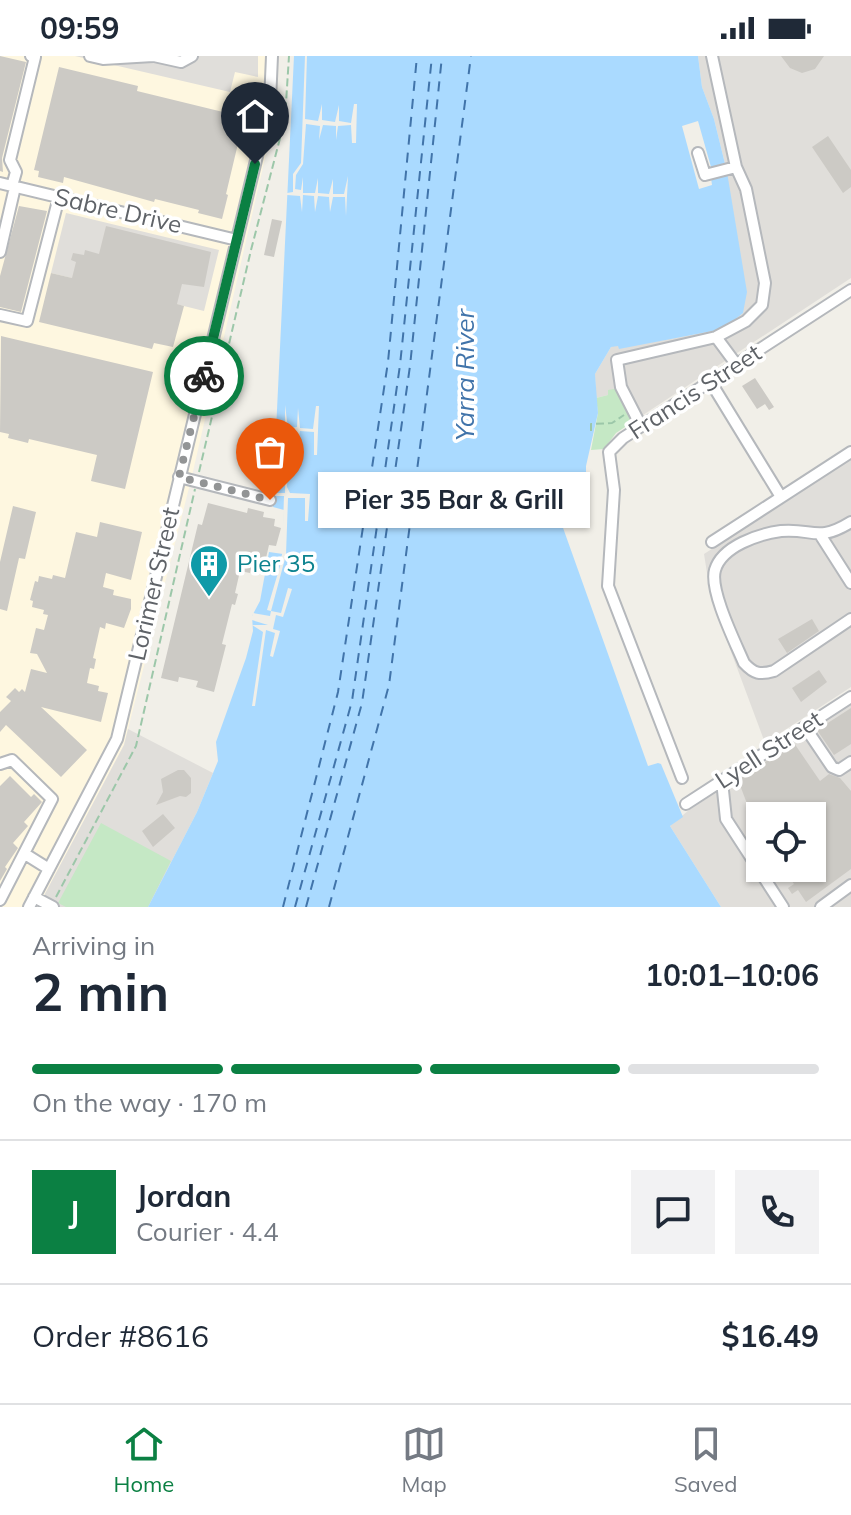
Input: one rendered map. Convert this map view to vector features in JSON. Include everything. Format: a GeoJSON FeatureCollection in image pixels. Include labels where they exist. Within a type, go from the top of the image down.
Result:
{"type":"FeatureCollection","features":[{"type":"Feature","properties":{"kind":"street"},"geometry":{"type":"LineString","coordinates":[[0,252],[16,172],[10,160],[35,57],[31,56]]}},
{"type":"Feature","properties":{"kind":"street"},"geometry":{"type":"LineString","coordinates":[[90,56],[103,59],[153,56],[181,62],[192,56]]}},
{"type":"Feature","properties":{"kind":"street","name":"Lorimer Street"},"geometry":{"type":"LineString","coordinates":[[34,898],[117,739],[271,96],[272,56]]}},
{"type":"Feature","properties":{"kind":"street"},"geometry":{"type":"LineString","coordinates":[[641,426],[621,387],[617,360],[716,337],[746,321],[762,305],[765,283],[746,189],[736,167],[712,56]]}},
{"type":"Feature","properties":{"kind":"street"},"geometry":{"type":"LineString","coordinates":[[698,153],[705,175],[736,167]]}},
{"type":"Feature","properties":{"kind":"street","name":"Sabre Drive"},"geometry":{"type":"LineString","coordinates":[[0,183],[237,240]]}},
{"type":"Feature","properties":{"kind":"street"},"geometry":{"type":"LineString","coordinates":[[0,315],[27,321],[59,197]]}},
{"type":"Feature","properties":{"kind":"street","name":"Francis Street"},"geometry":{"type":"LineString","coordinates":[[682,778],[608,586],[614,490],[609,452],[614,444],[851,290]]}},
{"type":"Feature","properties":{"kind":"street"},"geometry":{"type":"LineString","coordinates":[[716,337],[736,364]]}},
{"type":"Feature","properties":{"kind":"street"},"geometry":{"type":"LineString","coordinates":[[710,381],[781,497]]}},
{"type":"Feature","properties":{"kind":"street"},"geometry":{"type":"LineString","coordinates":[[712,542],[851,452]]}},
{"type":"Feature","properties":{"kind":"street"},"geometry":{"type":"LineString","coordinates":[[179,477],[270,500]]}},
{"type":"Feature","properties":{"kind":"street"},"geometry":{"type":"LineString","coordinates":[[851,522],[821,536],[783,531],[752,537],[726,554],[714,570],[716,590],[744,663],[761,675],[774,671],[851,619]]}},
{"type":"Feature","properties":{"kind":"street"},"geometry":{"type":"LineString","coordinates":[[821,536],[851,583]]}},
{"type":"Feature","properties":{"kind":"street","name":"Lyell Street"},"geometry":{"type":"LineString","coordinates":[[686,804],[851,697]]}},
{"type":"Feature","properties":{"kind":"street"},"geometry":{"type":"LineString","coordinates":[[805,727],[833,768],[839,770],[851,762]]}},
{"type":"Feature","properties":{"kind":"street"},"geometry":{"type":"LineString","coordinates":[[0,764],[12,760],[52,799],[0,900]]}},
{"type":"Feature","properties":{"kind":"street"},"geometry":{"type":"LineString","coordinates":[[722,781],[726,819],[783,907]]}},
{"type":"Feature","properties":{"kind":"street"},"geometry":{"type":"LineString","coordinates":[[25,854],[49,869]]}},
{"type":"Feature","properties":{"kind":"street"},"geometry":{"type":"LineString","coordinates":[[821,907],[851,885]]}},
{"type":"Feature","properties":{"kind":"street"},"geometry":{"type":"LineString","coordinates":[[34,898],[53,907]]}},
{"type":"Feature","properties":{"kind":"path"},"geometry":{"type":"LineString","coordinates":[[34,898],[56,898],[136,746],[251,250],[285,119],[289,56]]}},
{"type":"Feature","properties":{"kind":"path"},"geometry":{"type":"LineString","coordinates":[[591,431],[591,424],[612,423],[629,413]]}},
{"type":"Feature","properties":{"kind":"shaded area"},"geometry":{"type":"Polygon","coordinates":[[[0,56],[277,56],[278,102],[191,480],[124,745],[38,907],[0,907],[0,56]]]}},
{"type":"Feature","properties":{"kind":"shaded area"},"geometry":{"type":"Polygon","coordinates":[[[75,56],[258,56],[258,77],[235,72],[230,92],[75,56]]]}},
{"type":"Feature","properties":{"kind":"shaded area"},"geometry":{"type":"Polygon","coordinates":[[[698,56],[851,56],[851,278],[640,417],[608,395],[596,398],[595,374],[611,347],[617,341],[620,348],[723,329],[727,172],[714,119],[702,87],[698,56]]]}},
{"type":"Feature","properties":{"kind":"shaded area"},"geometry":{"type":"Polygon","coordinates":[[[66,213],[219,250],[204,311],[51,273],[66,213]]]}},
{"type":"Feature","properties":{"kind":"shaded area"},"geometry":{"type":"Polygon","coordinates":[[[851,459],[851,687],[765,743],[711,598],[704,554],[851,459]]]}},
{"type":"Feature","properties":{"kind":"shaded area"},"geometry":{"type":"Polygon","coordinates":[[[851,703],[851,907],[721,907],[670,826],[689,810],[851,703]]]}},
{"type":"Feature","properties":{"kind":"shaded area"},"geometry":{"type":"Polygon","coordinates":[[[128,729],[213,773],[197,812],[148,907],[38,907],[124,745],[128,729]]]}},
{"type":"Feature","properties":{"kind":"green space"},"geometry":{"type":"Polygon","coordinates":[[[625,387],[640,417],[616,433],[604,449],[591,450],[598,413],[596,398],[608,395],[608,390],[625,387]]]}},
{"type":"Feature","properties":{"kind":"green space"},"geometry":{"type":"Polygon","coordinates":[[[101,823],[171,861],[148,907],[66,907],[58,903],[101,823]]]}},
{"type":"Feature","properties":{"kind":"water","name":"Yarra River"},"geometry":{"type":"Polygon","coordinates":[[[294,56],[698,56],[702,87],[714,119],[727,172],[747,292],[743,313],[723,329],[619,349],[618,346],[611,347],[595,374],[598,413],[586,466],[586,487],[576,501],[577,519],[562,525],[648,766],[661,764],[683,817],[670,826],[721,907],[148,907],[197,812],[218,761],[216,742],[246,658],[253,631],[252,616],[260,601],[269,552],[283,554],[284,510],[273,507],[273,493],[294,56]]]}},
{"type":"Feature","properties":{"kind":"pier"},"geometry":{"type":"Polygon","coordinates":[[[305,56],[305,119],[318,121],[322,104],[322,120],[335,122],[339,105],[339,121],[351,123],[354,104],[357,104],[356,143],[352,143],[351,125],[338,126],[336,140],[336,126],[323,125],[319,140],[320,126],[306,124],[303,164],[296,175],[295,189],[301,190],[303,177],[303,193],[315,193],[318,178],[318,193],[329,194],[333,179],[333,194],[344,194],[348,176],[346,216],[345,197],[333,197],[330,212],[329,197],[318,196],[315,212],[314,196],[303,195],[302,212],[300,196],[287,195],[293,192],[293,174],[301,163],[305,56]]]}},
{"type":"Feature","properties":{"kind":"pier"},"geometry":{"type":"Polygon","coordinates":[[[698,121],[711,167],[725,163],[727,172],[711,178],[712,185],[699,189],[682,126],[698,121]]]}},
{"type":"Feature","properties":{"kind":"pier"},"geometry":{"type":"Polygon","coordinates":[[[285,405],[288,428],[297,427],[298,408],[300,428],[313,429],[316,406],[319,406],[317,455],[314,455],[314,432],[300,431],[297,450],[297,431],[289,431],[287,487],[290,493],[310,494],[308,521],[305,521],[305,498],[288,498],[286,555],[271,611],[267,610],[280,566],[268,560],[279,561],[282,555],[284,496],[273,496],[273,493],[285,493],[285,405]]]}},
{"type":"Feature","properties":{"kind":"pier"},"geometry":{"type":"Polygon","coordinates":[[[288,588],[292,589],[283,617],[276,615],[273,629],[280,631],[273,657],[270,656],[275,633],[266,630],[255,706],[252,706],[263,632],[252,625],[268,625],[252,620],[252,616],[253,613],[270,616],[271,611],[281,613],[288,588]]]}},
{"type":"Feature","properties":{"kind":"building"},"geometry":{"type":"Polygon","coordinates":[[[0,56],[26,62],[2,158],[3,172],[0,171],[0,56]]]}},
{"type":"Feature","properties":{"kind":"building"},"geometry":{"type":"Polygon","coordinates":[[[781,56],[824,56],[815,69],[802,73],[790,68],[781,56]]]}},
{"type":"Feature","properties":{"kind":"building"},"geometry":{"type":"Polygon","coordinates":[[[59,67],[138,86],[137,91],[223,112],[225,104],[246,110],[222,219],[198,213],[199,210],[155,199],[154,202],[64,177],[63,183],[38,177],[39,171],[34,170],[59,67]]]}},
{"type":"Feature","properties":{"kind":"building"},"geometry":{"type":"Polygon","coordinates":[[[828,136],[851,170],[851,187],[843,193],[812,147],[828,136]]]}},
{"type":"Feature","properties":{"kind":"building"},"geometry":{"type":"Polygon","coordinates":[[[19,206],[47,211],[21,312],[0,307],[0,276],[19,206]]]}},
{"type":"Feature","properties":{"kind":"building"},"geometry":{"type":"Polygon","coordinates":[[[272,219],[282,221],[274,257],[264,255],[272,219]]]}},
{"type":"Feature","properties":{"kind":"building"},"geometry":{"type":"Polygon","coordinates":[[[106,226],[211,252],[204,287],[182,284],[177,304],[184,306],[173,347],[154,343],[152,349],[39,322],[51,273],[72,278],[76,262],[71,260],[73,253],[84,255],[85,250],[99,254],[106,226]]]}},
{"type":"Feature","properties":{"kind":"building"},"geometry":{"type":"Polygon","coordinates":[[[1,336],[153,372],[125,489],[91,481],[97,455],[29,439],[28,443],[8,438],[9,434],[0,432],[1,336]]]}},
{"type":"Feature","properties":{"kind":"building"},"geometry":{"type":"Polygon","coordinates":[[[755,378],[774,407],[769,410],[765,404],[757,409],[742,386],[755,378]]]}},
{"type":"Feature","properties":{"kind":"building"},"geometry":{"type":"Polygon","coordinates":[[[254,451],[269,452],[268,476],[258,476],[259,466],[254,466],[254,451]]]}},
{"type":"Feature","properties":{"kind":"building","name":"Pier 35"},"geometry":{"type":"Polygon","coordinates":[[[208,503],[247,513],[248,508],[264,512],[263,517],[275,519],[274,526],[281,528],[276,546],[269,545],[263,571],[240,571],[235,593],[238,594],[235,605],[232,604],[222,644],[226,645],[214,692],[196,687],[198,681],[179,677],[178,682],[161,678],[198,524],[202,525],[208,503]]]}},
{"type":"Feature","properties":{"kind":"building"},"geometry":{"type":"Polygon","coordinates":[[[13,506],[36,512],[25,559],[19,558],[7,611],[0,609],[0,562],[13,506]]]}},
{"type":"Feature","properties":{"kind":"building"},"geometry":{"type":"Polygon","coordinates":[[[100,522],[142,532],[131,580],[106,573],[103,587],[114,590],[113,595],[131,599],[131,609],[124,628],[106,623],[105,629],[100,627],[93,658],[96,659],[94,669],[90,668],[87,683],[99,686],[98,691],[108,693],[101,722],[41,707],[87,750],[61,777],[6,725],[0,732],[0,712],[11,701],[6,697],[15,688],[25,692],[31,669],[47,673],[37,654],[30,653],[36,628],[44,630],[48,615],[43,614],[44,610],[32,607],[33,601],[30,600],[35,581],[38,582],[39,576],[65,578],[76,532],[97,537],[100,522]]]}},
{"type":"Feature","properties":{"kind":"building"},"geometry":{"type":"Polygon","coordinates":[[[812,619],[819,631],[787,653],[778,639],[812,619]]]}},
{"type":"Feature","properties":{"kind":"building"},"geometry":{"type":"Polygon","coordinates":[[[819,670],[827,682],[801,702],[792,688],[819,670]]]}},
{"type":"Feature","properties":{"kind":"building"},"geometry":{"type":"Polygon","coordinates":[[[851,708],[851,744],[834,755],[817,730],[851,708]]]}},
{"type":"Feature","properties":{"kind":"building"},"geometry":{"type":"Polygon","coordinates":[[[794,743],[820,781],[829,774],[840,778],[851,791],[851,869],[806,902],[798,890],[792,894],[788,888],[793,882],[826,882],[826,802],[746,802],[738,780],[794,743]]]}},
{"type":"Feature","properties":{"kind":"building"},"geometry":{"type":"Polygon","coordinates":[[[184,770],[191,778],[191,793],[156,805],[163,792],[161,779],[184,770]]]}},
{"type":"Feature","properties":{"kind":"building"},"geometry":{"type":"Polygon","coordinates":[[[10,776],[31,797],[34,794],[42,802],[24,822],[28,826],[13,843],[18,848],[0,881],[0,786],[10,776]]]}},
{"type":"Feature","properties":{"kind":"building"},"geometry":{"type":"Polygon","coordinates":[[[163,814],[175,828],[153,847],[142,831],[163,814]]]}},
{"type":"Feature","properties":{"kind":"ferry route"},"geometry":{"type":"LineString","coordinates":[[283,907],[338,692],[388,362],[417,56]]}},
{"type":"Feature","properties":{"kind":"ferry route"},"geometry":{"type":"LineString","coordinates":[[295,907],[352,701],[400,365],[432,56]]}},
{"type":"Feature","properties":{"kind":"ferry route"},"geometry":{"type":"LineString","coordinates":[[306,907],[362,703],[410,366],[442,56]]}},
{"type":"Feature","properties":{"kind":"ferry route"},"geometry":{"type":"LineString","coordinates":[[329,907],[389,685],[471,56]]}},
{"type":"Feature","properties":{"kind":"way so far"},"geometry":{"type":"LineString","coordinates":[[204,376],[179,477],[270,500]]}},
{"type":"Feature","properties":{"kind":"place","name":"Pier 35 Bar & Grill"},"geometry":{"type":"Point","coordinates":[270,500]}},
{"type":"Feature","properties":{"kind":"place","name":"Pier 35"},"geometry":{"type":"Point","coordinates":[209,598]}},
{"type":"Feature","properties":{"kind":"route"},"geometry":{"type":"LineString","coordinates":[[204,376],[255,164]]}}]}
